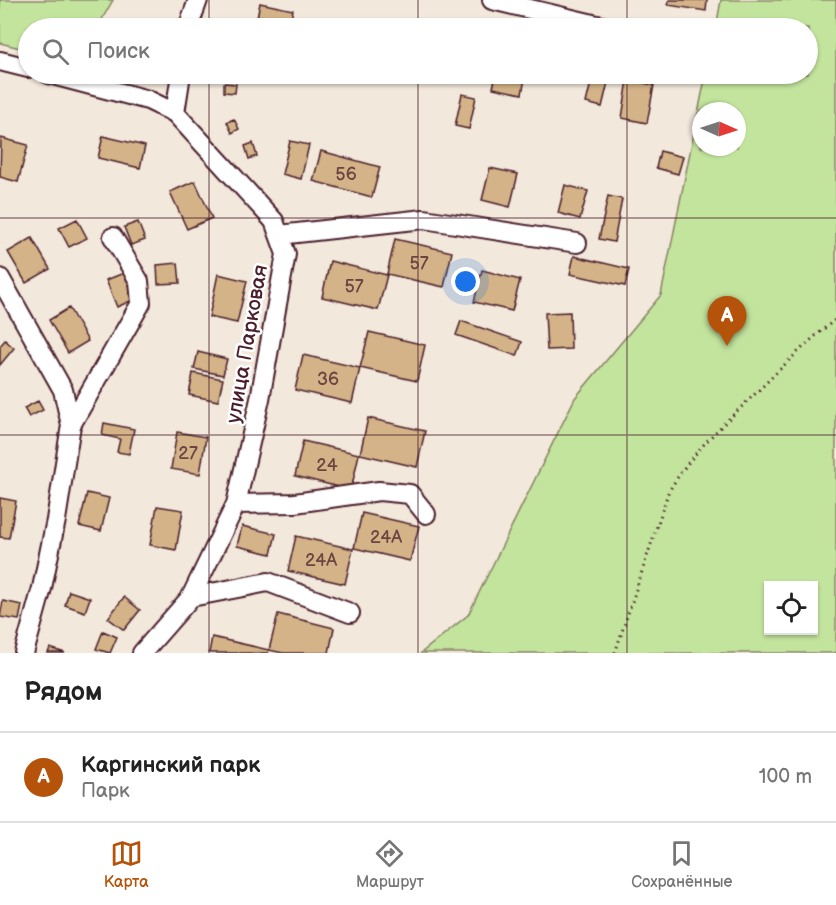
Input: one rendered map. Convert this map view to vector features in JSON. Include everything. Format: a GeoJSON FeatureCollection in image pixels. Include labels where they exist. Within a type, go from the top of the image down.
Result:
{"type":"FeatureCollection","features":[{"type":"Feature","properties":{"kind":"street"},"geometry":{"type":"LineString","coordinates":[[192,18],[198,0]]}},
{"type":"Feature","properties":{"kind":"street"},"geometry":{"type":"LineString","coordinates":[[492,0],[568,18]]}},
{"type":"Feature","properties":{"kind":"street"},"geometry":{"type":"LineString","coordinates":[[0,61],[18,66]]}},
{"type":"Feature","properties":{"kind":"street","name":"улица Парковая"},"geometry":{"type":"LineString","coordinates":[[87,84],[148,100],[175,113],[274,221],[286,254],[254,428],[236,504],[191,597],[142,653]]}},
{"type":"Feature","properties":{"kind":"street"},"geometry":{"type":"LineString","coordinates":[[175,113],[179,84]]}},
{"type":"Feature","properties":{"kind":"street"},"geometry":{"type":"LineString","coordinates":[[279,235],[424,219],[577,243]]}},
{"type":"Feature","properties":{"kind":"street"},"geometry":{"type":"LineString","coordinates":[[24,653],[54,531],[71,425],[141,303],[139,281],[113,237]]}},
{"type":"Feature","properties":{"kind":"street"},"geometry":{"type":"LineString","coordinates":[[0,278],[63,390],[71,425]]}},
{"type":"Feature","properties":{"kind":"street"},"geometry":{"type":"LineString","coordinates":[[236,504],[295,503],[379,491],[410,494],[426,514]]}},
{"type":"Feature","properties":{"kind":"street"},"geometry":{"type":"LineString","coordinates":[[191,597],[268,582],[350,613]]}},
{"type":"Feature","properties":{"kind":"path"},"geometry":{"type":"LineString","coordinates":[[615,653],[668,493],[680,471],[699,447],[808,342],[836,319]]}},
{"type":"Feature","properties":{"kind":"green space"},"geometry":{"type":"Polygon","coordinates":[[[0,0],[113,0],[103,18],[18,18],[18,48],[0,43],[0,0]]]}},
{"type":"Feature","properties":{"kind":"green space"},"geometry":{"type":"Polygon","coordinates":[[[721,0],[836,0],[836,653],[421,653],[468,615],[575,398],[661,295],[692,143],[692,156],[746,156],[746,102],[700,102],[704,84],[818,84],[818,18],[718,18],[721,0]]]}},
{"type":"Feature","properties":{"kind":"building"},"geometry":{"type":"Polygon","coordinates":[[[669,0],[707,0],[706,11],[668,5],[669,0]]]}},
{"type":"Feature","properties":{"kind":"building"},"geometry":{"type":"Polygon","coordinates":[[[260,3],[293,10],[291,18],[257,18],[260,3]]]}},
{"type":"Feature","properties":{"kind":"building"},"geometry":{"type":"Polygon","coordinates":[[[224,84],[236,84],[235,93],[224,92],[224,84]]]}},
{"type":"Feature","properties":{"kind":"building"},"geometry":{"type":"Polygon","coordinates":[[[494,84],[524,84],[522,94],[493,88],[494,84]]]}},
{"type":"Feature","properties":{"kind":"building"},"geometry":{"type":"Polygon","coordinates":[[[591,84],[608,84],[602,107],[586,103],[591,84]]]}},
{"type":"Feature","properties":{"kind":"building"},"geometry":{"type":"Polygon","coordinates":[[[627,84],[654,85],[647,123],[622,118],[627,84]]]}},
{"type":"Feature","properties":{"kind":"building"},"geometry":{"type":"Polygon","coordinates":[[[462,94],[476,97],[469,129],[455,126],[462,94]]]}},
{"type":"Feature","properties":{"kind":"building"},"geometry":{"type":"Polygon","coordinates":[[[234,119],[239,129],[232,133],[227,122],[234,119]]]}},
{"type":"Feature","properties":{"kind":"building"},"geometry":{"type":"Polygon","coordinates":[[[103,136],[145,146],[140,168],[98,158],[103,136]]]}},
{"type":"Feature","properties":{"kind":"building"},"geometry":{"type":"Polygon","coordinates":[[[1,138],[28,145],[18,182],[0,177],[1,138]]]}},
{"type":"Feature","properties":{"kind":"building"},"geometry":{"type":"Polygon","coordinates":[[[290,141],[309,145],[301,179],[282,174],[290,141]]]}},
{"type":"Feature","properties":{"kind":"building"},"geometry":{"type":"Polygon","coordinates":[[[253,143],[257,156],[249,159],[245,146],[253,143]]]}},
{"type":"Feature","properties":{"kind":"building"},"geometry":{"type":"Polygon","coordinates":[[[321,151],[380,167],[372,197],[313,181],[321,151]]]}},
{"type":"Feature","properties":{"kind":"building"},"geometry":{"type":"Polygon","coordinates":[[[660,151],[683,157],[678,174],[656,168],[660,151]]]}},
{"type":"Feature","properties":{"kind":"building"},"geometry":{"type":"Polygon","coordinates":[[[490,168],[518,174],[510,207],[482,200],[490,168]]]}},
{"type":"Feature","properties":{"kind":"building"},"geometry":{"type":"Polygon","coordinates":[[[195,181],[212,218],[187,229],[170,192],[195,181]]]}},
{"type":"Feature","properties":{"kind":"building"},"geometry":{"type":"Polygon","coordinates":[[[565,185],[588,191],[580,219],[558,213],[565,185]]]}},
{"type":"Feature","properties":{"kind":"building"},"geometry":{"type":"Polygon","coordinates":[[[608,196],[622,199],[614,242],[599,239],[608,196]]]}},
{"type":"Feature","properties":{"kind":"building"},"geometry":{"type":"Polygon","coordinates":[[[77,219],[87,238],[69,247],[59,228],[77,219]]]}},
{"type":"Feature","properties":{"kind":"building"},"geometry":{"type":"Polygon","coordinates":[[[138,222],[145,240],[131,245],[124,227],[138,222]]]}},
{"type":"Feature","properties":{"kind":"building"},"geometry":{"type":"Polygon","coordinates":[[[32,238],[50,269],[26,283],[8,252],[32,238]]]}},
{"type":"Feature","properties":{"kind":"building"},"geometry":{"type":"Polygon","coordinates":[[[395,239],[452,252],[444,287],[387,274],[395,239]]]}},
{"type":"Feature","properties":{"kind":"building"},"geometry":{"type":"Polygon","coordinates":[[[574,256],[629,269],[625,286],[570,274],[574,256]]]}},
{"type":"Feature","properties":{"kind":"building"},"geometry":{"type":"Polygon","coordinates":[[[330,261],[387,275],[378,310],[322,297],[330,261]]]}},
{"type":"Feature","properties":{"kind":"building"},"geometry":{"type":"Polygon","coordinates":[[[178,263],[180,283],[158,284],[157,265],[178,263]]]}},
{"type":"Feature","properties":{"kind":"building"},"geometry":{"type":"Polygon","coordinates":[[[482,270],[520,280],[512,311],[474,302],[482,270]]]}},
{"type":"Feature","properties":{"kind":"building"},"geometry":{"type":"Polygon","coordinates":[[[124,273],[135,299],[117,307],[106,280],[124,273]]]}},
{"type":"Feature","properties":{"kind":"building"},"geometry":{"type":"Polygon","coordinates":[[[218,274],[247,281],[237,323],[209,317],[218,274]]]}},
{"type":"Feature","properties":{"kind":"building"},"geometry":{"type":"Polygon","coordinates":[[[69,308],[88,341],[68,353],[49,320],[69,308]]]}},
{"type":"Feature","properties":{"kind":"building"},"geometry":{"type":"Polygon","coordinates":[[[570,312],[571,349],[547,350],[545,313],[570,312]]]}},
{"type":"Feature","properties":{"kind":"building"},"geometry":{"type":"Polygon","coordinates":[[[461,321],[522,342],[517,356],[456,335],[461,321]]]}},
{"type":"Feature","properties":{"kind":"building"},"geometry":{"type":"Polygon","coordinates":[[[369,332],[425,345],[417,381],[360,368],[369,332]]]}},
{"type":"Feature","properties":{"kind":"building"},"geometry":{"type":"Polygon","coordinates":[[[5,340],[14,348],[0,365],[0,346],[5,340]]]}},
{"type":"Feature","properties":{"kind":"building"},"geometry":{"type":"Polygon","coordinates":[[[198,352],[227,359],[223,375],[194,369],[198,352]]]}},
{"type":"Feature","properties":{"kind":"building"},"geometry":{"type":"Polygon","coordinates":[[[303,355],[360,368],[352,403],[295,390],[303,355]]]}},
{"type":"Feature","properties":{"kind":"building"},"geometry":{"type":"Polygon","coordinates":[[[193,373],[223,379],[218,401],[189,395],[193,373]]]}},
{"type":"Feature","properties":{"kind":"building"},"geometry":{"type":"Polygon","coordinates":[[[38,401],[43,410],[29,417],[24,408],[38,401]]]}},
{"type":"Feature","properties":{"kind":"building"},"geometry":{"type":"Polygon","coordinates":[[[368,418],[425,431],[417,467],[360,454],[368,418]]]}},
{"type":"Feature","properties":{"kind":"building"},"geometry":{"type":"Polygon","coordinates":[[[104,423],[134,429],[129,454],[117,452],[120,439],[102,435],[104,423]]]}},
{"type":"Feature","properties":{"kind":"building"},"geometry":{"type":"Polygon","coordinates":[[[177,432],[206,437],[200,474],[171,469],[177,432]]]}},
{"type":"Feature","properties":{"kind":"building"},"geometry":{"type":"Polygon","coordinates":[[[303,441],[359,454],[351,490],[295,476],[303,441]]]}},
{"type":"Feature","properties":{"kind":"building"},"geometry":{"type":"Polygon","coordinates":[[[87,493],[109,498],[101,531],[79,526],[87,493]]]}},
{"type":"Feature","properties":{"kind":"building"},"geometry":{"type":"Polygon","coordinates":[[[0,498],[16,501],[9,538],[0,537],[0,498]]]}},
{"type":"Feature","properties":{"kind":"building"},"geometry":{"type":"Polygon","coordinates":[[[157,506],[183,510],[176,550],[150,545],[157,506]]]}},
{"type":"Feature","properties":{"kind":"building"},"geometry":{"type":"Polygon","coordinates":[[[362,513],[419,526],[410,561],[354,548],[362,513]]]}},
{"type":"Feature","properties":{"kind":"building"},"geometry":{"type":"Polygon","coordinates":[[[242,526],[276,534],[271,554],[237,546],[242,526]]]}},
{"type":"Feature","properties":{"kind":"building"},"geometry":{"type":"Polygon","coordinates":[[[296,536],[353,549],[345,584],[288,571],[296,536]]]}},
{"type":"Feature","properties":{"kind":"building"},"geometry":{"type":"Polygon","coordinates":[[[69,591],[90,598],[85,612],[65,605],[69,591]]]}},
{"type":"Feature","properties":{"kind":"building"},"geometry":{"type":"Polygon","coordinates":[[[124,597],[140,610],[124,630],[108,618],[124,597]]]}},
{"type":"Feature","properties":{"kind":"building"},"geometry":{"type":"Polygon","coordinates":[[[3,601],[22,605],[19,620],[0,617],[3,601]]]}},
{"type":"Feature","properties":{"kind":"building"},"geometry":{"type":"Polygon","coordinates":[[[278,614],[334,628],[329,653],[283,653],[269,650],[278,614]]]}},
{"type":"Feature","properties":{"kind":"building"},"geometry":{"type":"Polygon","coordinates":[[[103,631],[117,637],[110,653],[96,649],[103,631]]]}},
{"type":"Feature","properties":{"kind":"building"},"geometry":{"type":"Polygon","coordinates":[[[212,637],[269,650],[268,653],[209,653],[212,637]]]}},
{"type":"Feature","properties":{"kind":"building"},"geometry":{"type":"Polygon","coordinates":[[[50,648],[65,653],[48,653],[50,648]]]}},
{"type":"Feature","properties":{"kind":"place","name":"Каргинский парк"},"geometry":{"type":"Point","coordinates":[727,346]}}]}
